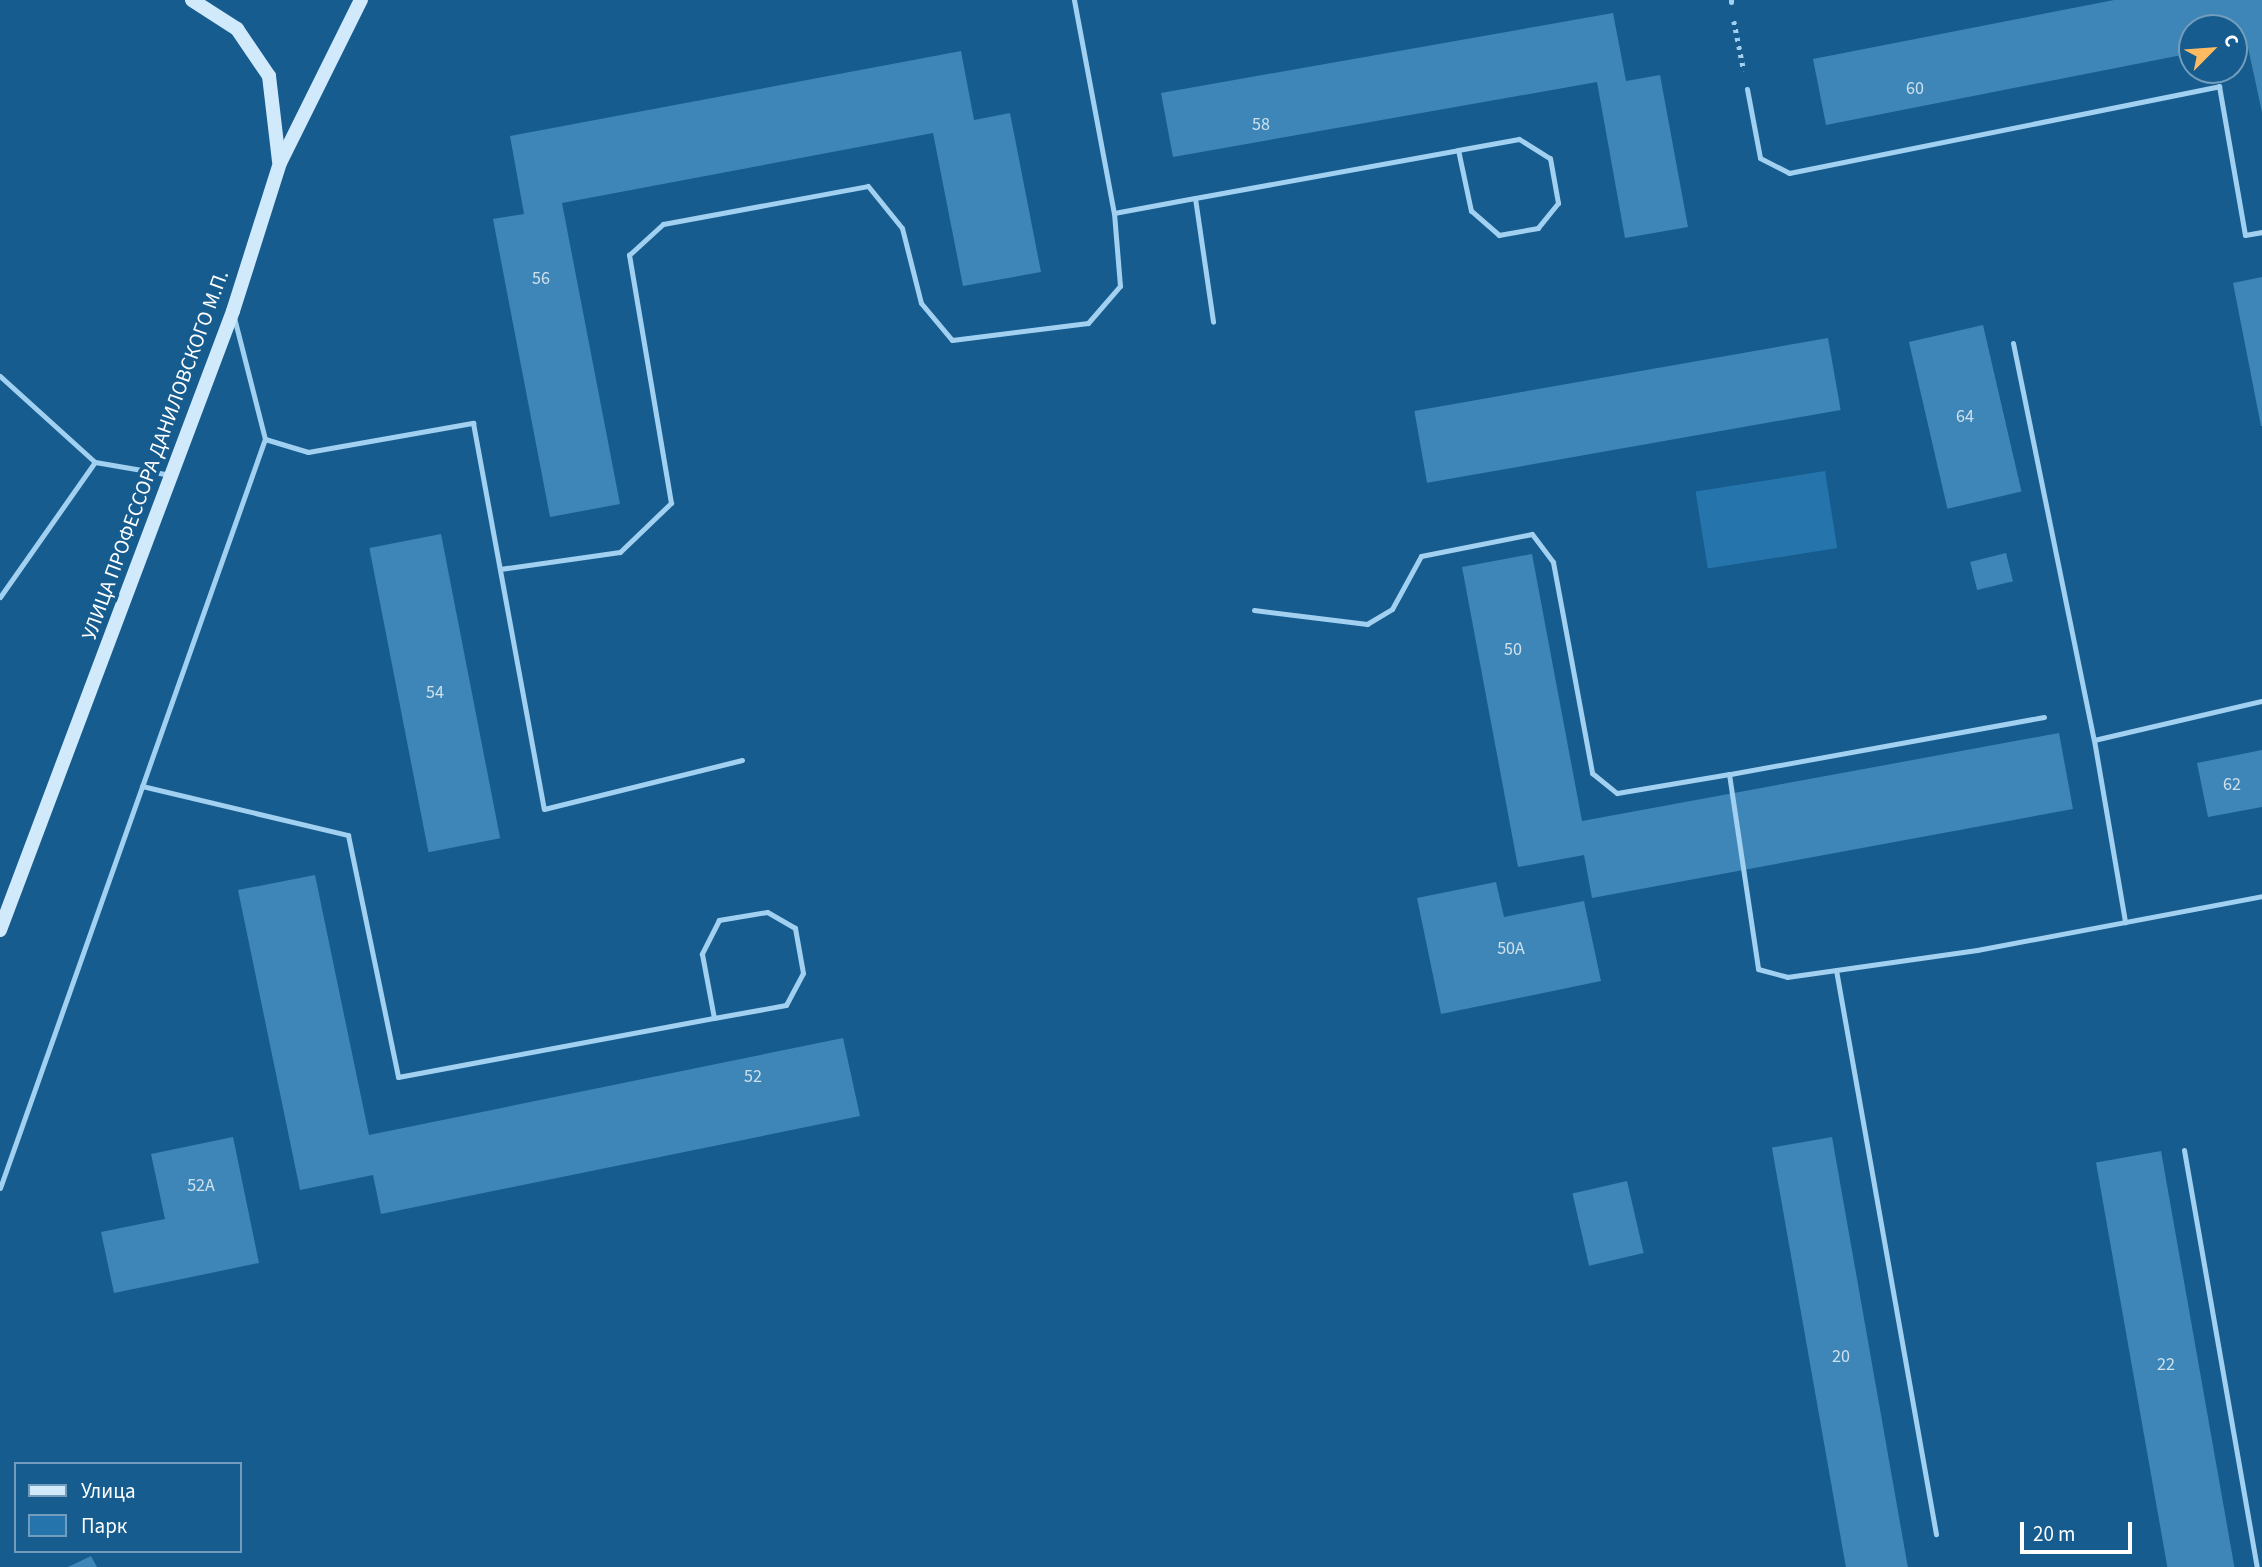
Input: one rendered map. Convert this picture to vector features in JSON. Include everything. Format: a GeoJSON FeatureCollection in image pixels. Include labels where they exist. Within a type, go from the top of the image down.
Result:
{"type":"FeatureCollection","features":[{"type":"Feature","properties":{"kind":"main road"},"geometry":{"type":"LineString","coordinates":[[192,0],[237,29],[269,76],[279,163]]}},
{"type":"Feature","properties":{"kind":"main road","name":"УЛИЦА ПРОФЕССОРА ДАНИЛОВСКОГО М.П."},"geometry":{"type":"LineString","coordinates":[[0,930],[233,311],[279,163],[361,0]]}},
{"type":"Feature","properties":{"kind":"lane"},"geometry":{"type":"LineString","coordinates":[[500,569],[620,552],[671,503],[629,255],[663,224],[868,186],[902,228],[920,303],[952,340],[1088,323],[1120,286],[1114,213],[1074,0]]}},
{"type":"Feature","properties":{"kind":"lane"},"geometry":{"type":"LineString","coordinates":[[1747,89],[1760,158],[1789,173],[2219,86],[2245,235],[2262,232]]}},
{"type":"Feature","properties":{"kind":"lane"},"geometry":{"type":"LineString","coordinates":[[1114,213],[1195,198],[1458,150],[1519,139],[1550,159],[1559,203],[1538,228],[1499,235],[1471,212],[1458,150]]}},
{"type":"Feature","properties":{"kind":"lane"},"geometry":{"type":"LineString","coordinates":[[1195,198],[1213,322]]}},
{"type":"Feature","properties":{"kind":"lane"},"geometry":{"type":"LineString","coordinates":[[0,1188],[265,439],[233,311]]}},
{"type":"Feature","properties":{"kind":"lane"},"geometry":{"type":"LineString","coordinates":[[2013,343],[2094,740],[2124,922]]}},
{"type":"Feature","properties":{"kind":"lane"},"geometry":{"type":"LineString","coordinates":[[0,376],[95,462],[172,475]]}},
{"type":"Feature","properties":{"kind":"lane"},"geometry":{"type":"LineString","coordinates":[[265,439],[308,452],[473,423],[544,809],[741,760]]}},
{"type":"Feature","properties":{"kind":"lane"},"geometry":{"type":"LineString","coordinates":[[0,596],[95,462]]}},
{"type":"Feature","properties":{"kind":"lane"},"geometry":{"type":"LineString","coordinates":[[1255,610],[1367,624],[1392,609],[1421,556],[1532,534],[1553,562],[1591,773],[1617,793],[2043,717]]}},
{"type":"Feature","properties":{"kind":"lane"},"geometry":{"type":"LineString","coordinates":[[2094,740],[2262,701]]}},
{"type":"Feature","properties":{"kind":"lane"},"geometry":{"type":"LineString","coordinates":[[1729,775],[1758,969],[1787,977],[1977,950],[2262,896]]}},
{"type":"Feature","properties":{"kind":"lane"},"geometry":{"type":"LineString","coordinates":[[142,786],[348,835],[398,1077],[714,1018],[786,1004],[803,972],[795,928],[767,912],[719,920],[702,954],[714,1018]]}},
{"type":"Feature","properties":{"kind":"lane"},"geometry":{"type":"LineString","coordinates":[[1836,970],[1936,1534]]}},
{"type":"Feature","properties":{"kind":"lane"},"geometry":{"type":"LineString","coordinates":[[2184,1150],[2257,1567]]}},
{"type":"Feature","properties":{"kind":"path"},"geometry":{"type":"LineString","coordinates":[[1731,1],[1747,89]]}},
{"type":"Feature","properties":{"kind":"green space"},"geometry":{"type":"Polygon","coordinates":[[[1825,471],[1837,548],[1708,569],[1696,491],[1825,471]]]}},
{"type":"Feature","properties":{"kind":"building"},"geometry":{"type":"Polygon","coordinates":[[[2114,0],[2262,0],[2262,112],[2248,48],[2248,14],[2178,14],[2178,56],[1826,125],[1813,59],[2114,0]]]}},
{"type":"Feature","properties":{"kind":"building"},"geometry":{"type":"Polygon","coordinates":[[[1613,13],[1626,81],[1660,75],[1688,227],[1625,238],[1597,82],[1173,157],[1161,93],[1613,13]]]}},
{"type":"Feature","properties":{"kind":"building"},"geometry":{"type":"Polygon","coordinates":[[[961,51],[974,120],[1010,113],[1041,272],[963,286],[933,133],[562,203],[620,504],[550,517],[493,219],[524,214],[510,136],[961,51]]]}},
{"type":"Feature","properties":{"kind":"building"},"geometry":{"type":"Polygon","coordinates":[[[2262,277],[2262,426],[2261,426],[2233,283],[2262,277]]]}},
{"type":"Feature","properties":{"kind":"building"},"geometry":{"type":"Polygon","coordinates":[[[1983,325],[2021,492],[1947,509],[1909,342],[1983,325]]]}},
{"type":"Feature","properties":{"kind":"building"},"geometry":{"type":"Polygon","coordinates":[[[1828,338],[1841,410],[1427,483],[1414,411],[1828,338]]]}},
{"type":"Feature","properties":{"kind":"building"},"geometry":{"type":"Polygon","coordinates":[[[441,534],[500,838],[428,852],[369,548],[441,534]]]}},
{"type":"Feature","properties":{"kind":"building"},"geometry":{"type":"Polygon","coordinates":[[[2006,553],[2013,581],[1977,590],[1970,562],[2006,553]]]}},
{"type":"Feature","properties":{"kind":"building"},"geometry":{"type":"Polygon","coordinates":[[[1532,554],[1582,821],[2059,733],[2073,809],[1592,898],[1584,855],[1518,867],[1462,567],[1532,554]]]}},
{"type":"Feature","properties":{"kind":"building"},"geometry":{"type":"Polygon","coordinates":[[[2262,750],[2262,807],[2208,817],[2197,763],[2262,750]]]}},
{"type":"Feature","properties":{"kind":"building"},"geometry":{"type":"Polygon","coordinates":[[[315,875],[369,1135],[843,1038],[860,1116],[381,1214],[373,1175],[300,1190],[238,890],[315,875]]]}},
{"type":"Feature","properties":{"kind":"building"},"geometry":{"type":"Polygon","coordinates":[[[1496,882],[1504,917],[1584,901],[1601,981],[1441,1014],[1417,898],[1496,882]]]}},
{"type":"Feature","properties":{"kind":"building"},"geometry":{"type":"Polygon","coordinates":[[[233,1137],[259,1263],[114,1293],[101,1232],[165,1219],[151,1154],[233,1137]]]}},
{"type":"Feature","properties":{"kind":"building"},"geometry":{"type":"Polygon","coordinates":[[[1832,1137],[1908,1567],[1846,1567],[1772,1148],[1832,1137]]]}},
{"type":"Feature","properties":{"kind":"building"},"geometry":{"type":"Polygon","coordinates":[[[2161,1151],[2234,1567],[2167,1567],[2096,1162],[2161,1151]]]}},
{"type":"Feature","properties":{"kind":"building"},"geometry":{"type":"Polygon","coordinates":[[[1627,1181],[1644,1253],[1589,1266],[1572,1194],[1627,1181]]]}},
{"type":"Feature","properties":{"kind":"building"},"geometry":{"type":"Polygon","coordinates":[[[91,1556],[97,1567],[68,1567],[91,1556]]]}}]}
